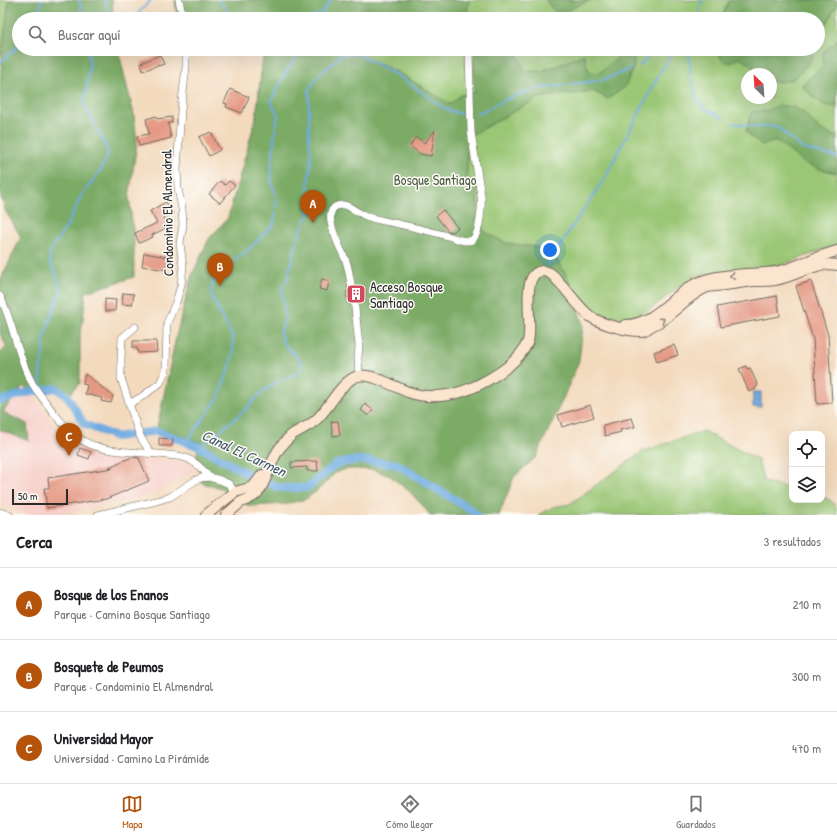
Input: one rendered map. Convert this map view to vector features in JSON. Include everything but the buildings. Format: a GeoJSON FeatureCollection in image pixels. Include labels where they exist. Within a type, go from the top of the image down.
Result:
{"type":"FeatureCollection","features":[{"type":"Feature","properties":{"kind":"street"},"geometry":{"type":"LineString","coordinates":[[178,0],[181,12]]}},
{"type":"Feature","properties":{"kind":"street","name":"Condominio El Almendral"},"geometry":{"type":"LineString","coordinates":[[129,404],[143,396],[160,383],[166,370],[167,322],[176,302],[181,285],[182,267],[180,243],[183,225],[177,170],[186,56]]}},
{"type":"Feature","properties":{"kind":"street"},"geometry":{"type":"LineString","coordinates":[[352,288],[347,262],[333,234],[331,225],[332,211],[335,207],[347,205],[359,213],[371,218],[424,229],[467,241],[472,240],[476,236],[481,209],[481,196],[471,132],[469,56]]}},
{"type":"Feature","properties":{"kind":"street"},"geometry":{"type":"LineString","coordinates":[[613,326],[632,325],[643,322],[652,317],[688,288],[699,282],[718,277],[777,272],[837,251]]}},
{"type":"Feature","properties":{"kind":"street"},"geometry":{"type":"LineString","coordinates":[[226,515],[241,502],[254,496],[256,489],[265,476],[273,458],[285,442],[292,435],[315,421],[341,388],[359,376],[376,378],[411,393],[431,396],[459,393],[478,386],[500,372],[524,349],[528,340],[530,332],[530,283],[532,276],[538,272],[545,271],[551,274],[581,308],[597,321],[627,330],[643,331],[663,320],[688,298],[708,287],[776,280],[815,266],[825,264],[837,265]]}},
{"type":"Feature","properties":{"kind":"street"},"geometry":{"type":"LineString","coordinates":[[0,296],[10,320],[21,357],[32,383],[64,425],[77,437],[98,448],[185,457],[193,461],[204,470],[209,477]]}},
{"type":"Feature","properties":{"kind":"street"},"geometry":{"type":"LineString","coordinates":[[354,299],[359,345],[359,376]]}},
{"type":"Feature","properties":{"kind":"street"},"geometry":{"type":"LineString","coordinates":[[135,327],[122,338],[120,358],[121,378],[136,428],[151,453]]}},
{"type":"Feature","properties":{"kind":"street"},"geometry":{"type":"LineString","coordinates":[[98,515],[156,502],[202,478],[209,477],[220,480],[229,484],[235,492]]}},
{"type":"Feature","properties":{"kind":"street"},"geometry":{"type":"LineString","coordinates":[[206,515],[235,492],[256,489]]}},
{"type":"Feature","properties":{"kind":"street"},"geometry":{"type":"LineString","coordinates":[[0,512],[9,515]]}},
{"type":"Feature","properties":{"kind":"shaded area"},"geometry":{"type":"Polygon","coordinates":[[[32,395],[57,430],[83,448],[188,463],[194,465],[194,469],[184,478],[156,492],[58,515],[32,515],[0,505],[0,406],[32,395]]]}},
{"type":"Feature","properties":{"kind":"green space"},"geometry":{"type":"Polygon","coordinates":[[[0,0],[9,0],[2,53],[0,54],[0,0]]]}},
{"type":"Feature","properties":{"kind":"green space"},"geometry":{"type":"Polygon","coordinates":[[[9,0],[112,0],[113,12],[12,12],[12,56],[120,56],[134,115],[137,143],[129,197],[134,238],[134,277],[86,292],[80,334],[80,383],[68,397],[56,388],[32,395],[23,386],[3,412],[27,424],[29,441],[0,430],[0,353],[7,347],[0,334],[0,281],[21,237],[6,212],[0,194],[0,85],[2,53],[9,0]]]}},
{"type":"Feature","properties":{"kind":"green space"},"geometry":{"type":"Polygon","coordinates":[[[175,0],[469,1],[467,12],[374,12],[364,7],[359,12],[176,12],[175,0]]]}},
{"type":"Feature","properties":{"kind":"green space","name":"Bosque Santiago"},"geometry":{"type":"Polygon","coordinates":[[[250,0],[837,0],[837,245],[781,265],[694,276],[649,310],[624,320],[593,314],[565,283],[202,443],[157,428],[177,333],[192,275],[209,239],[228,218],[256,118],[263,56],[825,56],[825,12],[254,12],[250,0]]]}},
{"type":"Feature","properties":{"kind":"green space"},"geometry":{"type":"Polygon","coordinates":[[[545,0],[591,0],[568,10],[555,12],[545,0]]]}},
{"type":"Feature","properties":{"kind":"green space"},"geometry":{"type":"Polygon","coordinates":[[[729,0],[837,0],[837,7],[834,9],[825,25],[825,12],[724,12],[729,0]]]}},
{"type":"Feature","properties":{"kind":"green space"},"geometry":{"type":"Polygon","coordinates":[[[837,39],[837,107],[824,105],[814,98],[802,85],[823,66],[823,56],[825,56],[825,50],[835,43],[837,39]]]}},
{"type":"Feature","properties":{"kind":"green space"},"geometry":{"type":"Polygon","coordinates":[[[263,56],[362,56],[399,73],[450,104],[461,95],[475,92],[474,56],[519,56],[525,71],[541,71],[579,56],[584,56],[588,70],[598,74],[620,56],[634,56],[634,66],[625,87],[608,99],[593,91],[538,98],[468,137],[467,176],[477,189],[478,208],[476,222],[487,233],[506,243],[536,247],[554,255],[569,280],[583,325],[579,361],[561,403],[536,457],[514,477],[499,515],[430,515],[410,492],[390,476],[375,470],[356,469],[346,469],[335,473],[318,490],[306,499],[286,504],[249,506],[221,488],[202,483],[196,455],[202,443],[157,428],[177,333],[192,275],[209,239],[228,218],[256,118],[263,56]]]}},
{"type":"Feature","properties":{"kind":"green space"},"geometry":{"type":"Polygon","coordinates":[[[720,56],[812,56],[813,59],[794,79],[782,82],[777,82],[777,68],[753,68],[747,62],[739,58],[730,63],[722,60],[720,56]]]}},
{"type":"Feature","properties":{"kind":"green space"},"geometry":{"type":"Polygon","coordinates":[[[778,105],[793,107],[805,114],[819,129],[837,137],[837,173],[819,169],[803,162],[777,141],[761,145],[746,132],[751,112],[766,111],[778,105]]]}},
{"type":"Feature","properties":{"kind":"green space"},"geometry":{"type":"Polygon","coordinates":[[[703,431],[758,460],[764,482],[789,488],[789,503],[825,503],[826,498],[834,503],[837,515],[538,515],[553,507],[570,504],[643,451],[703,431]]]}},
{"type":"Feature","properties":{"kind":"water"},"geometry":{"type":"Polygon","coordinates":[[[753,392],[761,392],[761,407],[753,407],[753,392]]]}},
{"type":"Feature","properties":{"kind":"waterway"},"geometry":{"type":"LineString","coordinates":[[40,12],[41,0]]}},
{"type":"Feature","properties":{"kind":"waterway"},"geometry":{"type":"LineString","coordinates":[[79,0],[81,12]]}},
{"type":"Feature","properties":{"kind":"waterway"},"geometry":{"type":"LineString","coordinates":[[105,0],[108,12]]}},
{"type":"Feature","properties":{"kind":"waterway"},"geometry":{"type":"LineString","coordinates":[[140,12],[151,0]]}},
{"type":"Feature","properties":{"kind":"waterway"},"geometry":{"type":"LineString","coordinates":[[219,0],[228,12]]}},
{"type":"Feature","properties":{"kind":"waterway"},"geometry":{"type":"LineString","coordinates":[[323,12],[331,0]]}},
{"type":"Feature","properties":{"kind":"waterway"},"geometry":{"type":"LineString","coordinates":[[699,12],[702,0]]}},
{"type":"Feature","properties":{"kind":"waterway"},"geometry":{"type":"LineString","coordinates":[[0,63],[12,52]]}},
{"type":"Feature","properties":{"kind":"waterway"},"geometry":{"type":"LineString","coordinates":[[41,391],[40,373],[44,338],[61,291],[57,277],[50,262],[50,251],[67,226],[80,198],[102,168],[108,155],[106,146],[84,105],[90,64],[88,56]]}},
{"type":"Feature","properties":{"kind":"waterway"},"geometry":{"type":"LineString","coordinates":[[186,442],[218,399],[233,353],[233,337],[211,295],[214,274],[246,252],[274,224],[277,199],[271,180],[275,131],[278,115],[271,102],[295,56]]}},
{"type":"Feature","properties":{"kind":"waterway"},"geometry":{"type":"LineString","coordinates":[[289,271],[297,241],[304,222],[309,215],[308,186],[311,159],[309,137],[309,89],[320,73],[341,56]]}},
{"type":"Feature","properties":{"kind":"waterway"},"geometry":{"type":"LineString","coordinates":[[362,56],[399,76],[442,107],[450,111],[463,114]]}},
{"type":"Feature","properties":{"kind":"waterway"},"geometry":{"type":"LineString","coordinates":[[640,65],[648,56]]}},
{"type":"Feature","properties":{"kind":"waterway"},"geometry":{"type":"LineString","coordinates":[[548,265],[604,179],[660,73],[671,56]]}},
{"type":"Feature","properties":{"kind":"waterway"},"geometry":{"type":"LineString","coordinates":[[689,56],[691,77],[698,101],[704,108],[723,118]]}},
{"type":"Feature","properties":{"kind":"waterway"},"geometry":{"type":"LineString","coordinates":[[476,114],[504,100],[534,89],[603,80],[631,69]]}},
{"type":"Feature","properties":{"kind":"waterway"},"geometry":{"type":"LineString","coordinates":[[733,123],[757,127],[776,126],[803,149],[837,157]]}},
{"type":"Feature","properties":{"kind":"waterway"},"geometry":{"type":"LineString","coordinates":[[200,447],[244,411],[262,392],[281,380],[298,373],[302,363],[285,345],[280,333],[285,318],[282,287],[288,279],[289,274]]}},
{"type":"Feature","properties":{"kind":"waterway","name":"Canal El Carmen"},"geometry":{"type":"LineString","coordinates":[[0,401],[26,393],[56,388],[68,397],[84,424],[116,437],[156,431],[200,447],[244,472],[279,488],[307,488],[336,464],[358,460],[397,464],[471,510],[476,515]]}},
{"type":"Feature","properties":{"kind":"place","name":"Bosque de los Enanos"},"geometry":{"type":"Point","coordinates":[313,223]}},
{"type":"Feature","properties":{"kind":"place","name":"Bosquete de Peumos"},"geometry":{"type":"Point","coordinates":[220,286]}},
{"type":"Feature","properties":{"kind":"place","name":"Acceso Bosque Santiago"},"geometry":{"type":"Point","coordinates":[356,294]}},
{"type":"Feature","properties":{"kind":"place","name":"Universidad Mayor"},"geometry":{"type":"Point","coordinates":[69,456]}}]}
